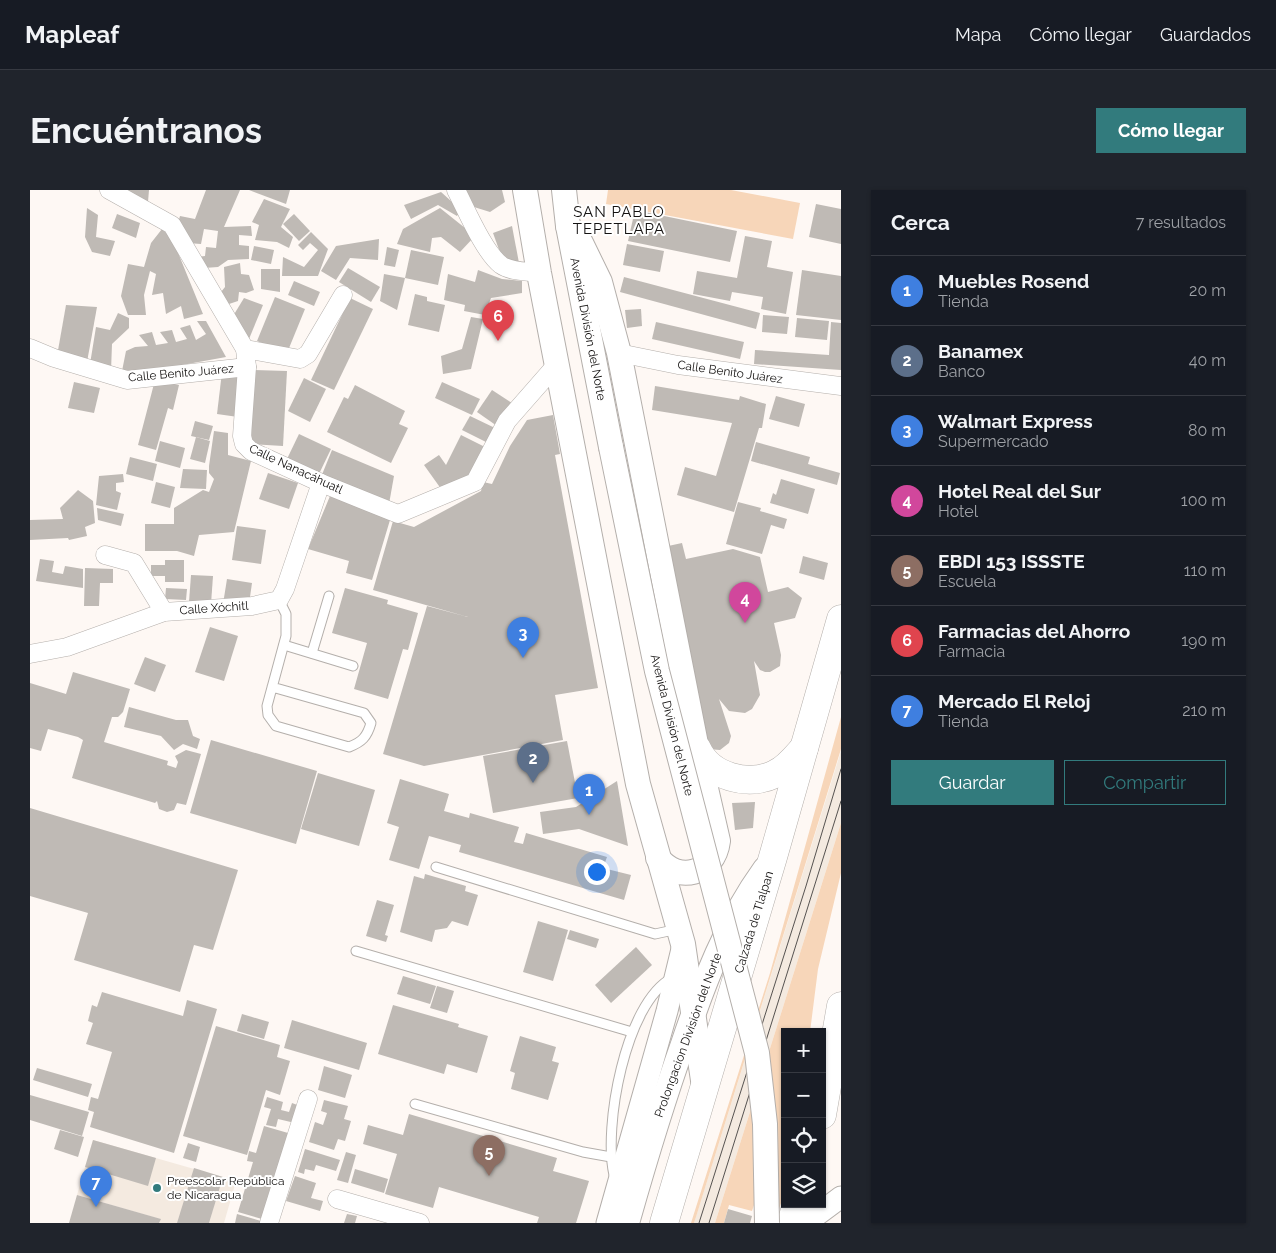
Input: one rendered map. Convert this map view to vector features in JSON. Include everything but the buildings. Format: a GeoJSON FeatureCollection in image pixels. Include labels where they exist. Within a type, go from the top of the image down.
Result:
{"type":"FeatureCollection","features":[{"type":"Feature","properties":{"kind":"highway","name":"Calzada de Tlalpan"},"geometry":{"type":"LineString","coordinates":[[664,1223],[773,857],[841,619]]}},
{"type":"Feature","properties":{"kind":"highway"},"geometry":{"type":"LineString","coordinates":[[697,749],[705,762],[718,773],[726,776],[759,779],[777,774],[784,769],[805,746]]}},
{"type":"Feature","properties":{"kind":"highway"},"geometry":{"type":"LineString","coordinates":[[826,1092],[841,1006]]}},
{"type":"Feature","properties":{"kind":"highway"},"geometry":{"type":"LineString","coordinates":[[791,1223],[796,1208]]}},
{"type":"Feature","properties":{"kind":"main road"},"geometry":{"type":"LineString","coordinates":[[525,190],[539,273],[638,784],[681,936],[704,1089]]}},
{"type":"Feature","properties":{"kind":"main road","name":"Avenida División del Norte"},"geometry":{"type":"LineString","coordinates":[[564,190],[568,226],[657,671],[755,1045],[765,1124],[767,1223]]}},
{"type":"Feature","properties":{"kind":"main road","name":"Avenida División del Norte"},"geometry":{"type":"LineString","coordinates":[[568,226],[584,250],[600,282],[619,353],[697,749],[717,833],[717,849],[710,863],[704,868],[688,873],[670,870],[658,858]]}},
{"type":"Feature","properties":{"kind":"main road","name":"Prolongacion División del Norte"},"geometry":{"type":"LineString","coordinates":[[627,1223],[657,1119],[714,958],[727,931],[756,881],[773,857]]}},
{"type":"Feature","properties":{"kind":"street","name":"Calle Nanacáhuatl"},"geometry":{"type":"LineString","coordinates":[[110,190],[172,225],[245,349],[246,367],[242,436],[244,444],[251,451],[398,514],[475,482],[507,422],[557,364]]}},
{"type":"Feature","properties":{"kind":"street"},"geometry":{"type":"LineString","coordinates":[[456,190],[481,237],[500,264],[510,269],[539,273]]}},
{"type":"Feature","properties":{"kind":"street"},"geometry":{"type":"LineString","coordinates":[[245,349],[300,358],[308,354],[343,295]]}},
{"type":"Feature","properties":{"kind":"street","name":"Calle Benito Juárez"},"geometry":{"type":"LineString","coordinates":[[30,348],[54,358],[127,380],[246,367]]}},
{"type":"Feature","properties":{"kind":"street","name":"Calle Benito Juárez"},"geometry":{"type":"LineString","coordinates":[[619,353],[678,365],[841,386]]}},
{"type":"Feature","properties":{"kind":"street"},"geometry":{"type":"LineString","coordinates":[[279,600],[285,589],[321,482]]}},
{"type":"Feature","properties":{"kind":"street"},"geometry":{"type":"LineString","coordinates":[[105,554],[134,563],[164,612]]}},
{"type":"Feature","properties":{"kind":"street","name":"Calle Xóchitl"},"geometry":{"type":"LineString","coordinates":[[30,654],[67,647],[164,612],[252,606],[279,600]]}},
{"type":"Feature","properties":{"kind":"street"},"geometry":{"type":"LineString","coordinates":[[607,1223],[619,1187],[676,975],[681,936]]}},
{"type":"Feature","properties":{"kind":"street"},"geometry":{"type":"LineString","coordinates":[[268,1223],[308,1099]]}},
{"type":"Feature","properties":{"kind":"street"},"geometry":{"type":"LineString","coordinates":[[799,1223],[817,1215],[841,1197]]}},
{"type":"Feature","properties":{"kind":"street"},"geometry":{"type":"LineString","coordinates":[[338,1199],[420,1223]]}},
{"type":"Feature","properties":{"kind":"lane"},"geometry":{"type":"LineString","coordinates":[[312,654],[329,596]]}},
{"type":"Feature","properties":{"kind":"lane"},"geometry":{"type":"LineString","coordinates":[[272,687],[364,713],[371,723],[368,735],[360,743],[349,747],[276,726],[268,716],[267,706],[272,687],[284,645],[286,614],[279,600]]}},
{"type":"Feature","properties":{"kind":"lane"},"geometry":{"type":"LineString","coordinates":[[284,645],[354,666]]}},
{"type":"Feature","properties":{"kind":"lane"},"geometry":{"type":"LineString","coordinates":[[436,867],[655,934],[681,936]]}},
{"type":"Feature","properties":{"kind":"lane"},"geometry":{"type":"LineString","coordinates":[[356,952],[632,1032]]}},
{"type":"Feature","properties":{"kind":"lane"},"geometry":{"type":"LineString","coordinates":[[619,1187],[611,1157],[618,1080],[632,1032],[651,997],[664,982],[676,975]]}},
{"type":"Feature","properties":{"kind":"lane"},"geometry":{"type":"LineString","coordinates":[[415,1104],[583,1152],[611,1157]]}},
{"type":"Feature","properties":{"kind":"shaded area"},"geometry":{"type":"Polygon","coordinates":[[[608,190],[731,190],[800,203],[793,239],[606,204],[608,190]]]}},
{"type":"Feature","properties":{"kind":"shaded area"},"geometry":{"type":"Polygon","coordinates":[[[841,717],[841,749],[696,1217],[694,1223],[691,1223],[770,973],[841,717]]]}},
{"type":"Feature","properties":{"kind":"shaded area"},"geometry":{"type":"Polygon","coordinates":[[[841,751],[841,823],[715,1223],[694,1223],[841,751]]]}},
{"type":"Feature","properties":{"kind":"shaded area"},"geometry":{"type":"Polygon","coordinates":[[[841,823],[841,873],[818,969],[811,1028],[781,1028],[781,1203],[779,1209],[755,1202],[752,1211],[729,1205],[724,1223],[715,1223],[841,823]]]}},
{"type":"Feature","properties":{"kind":"shaded area","name":"Preescolar República de Nicaragua"},"geometry":{"type":"Polygon","coordinates":[[[93,1140],[236,1181],[224,1223],[159,1223],[160,1219],[77,1195],[93,1140]]]}},
{"type":"Feature","properties":{"kind":"tram line"},"geometry":{"type":"LineString","coordinates":[[699,1223],[806,886],[841,769]]}},
{"type":"Feature","properties":{"kind":"tram line"},"geometry":{"type":"LineString","coordinates":[[709,1223],[841,801]]}},
{"type":"Feature","properties":{"kind":"place","name":"Farmacias del Ahorro"},"geometry":{"type":"Point","coordinates":[498,341]}},
{"type":"Feature","properties":{"kind":"place","name":"Hotel Real del Sur"},"geometry":{"type":"Point","coordinates":[745,623]}},
{"type":"Feature","properties":{"kind":"place","name":"Walmart Express"},"geometry":{"type":"Point","coordinates":[523,658]}},
{"type":"Feature","properties":{"kind":"place","name":"Banamex"},"geometry":{"type":"Point","coordinates":[533,783]}},
{"type":"Feature","properties":{"kind":"place","name":"Muebles Rosend"},"geometry":{"type":"Point","coordinates":[589,815]}},
{"type":"Feature","properties":{"kind":"place","name":"EBDI 153 ISSSTE"},"geometry":{"type":"Point","coordinates":[489,1176]}},
{"type":"Feature","properties":{"kind":"place","name":"Preescolar República de Nicaragua"},"geometry":{"type":"Point","coordinates":[157,1188]}},
{"type":"Feature","properties":{"kind":"place","name":"Mercado El Reloj"},"geometry":{"type":"Point","coordinates":[96,1207]}},
{"type":"Feature","properties":{"kind":"district","name":"SAN PABLO TEPETLAPA"},"geometry":{"type":"Point","coordinates":[619,220]}}]}
